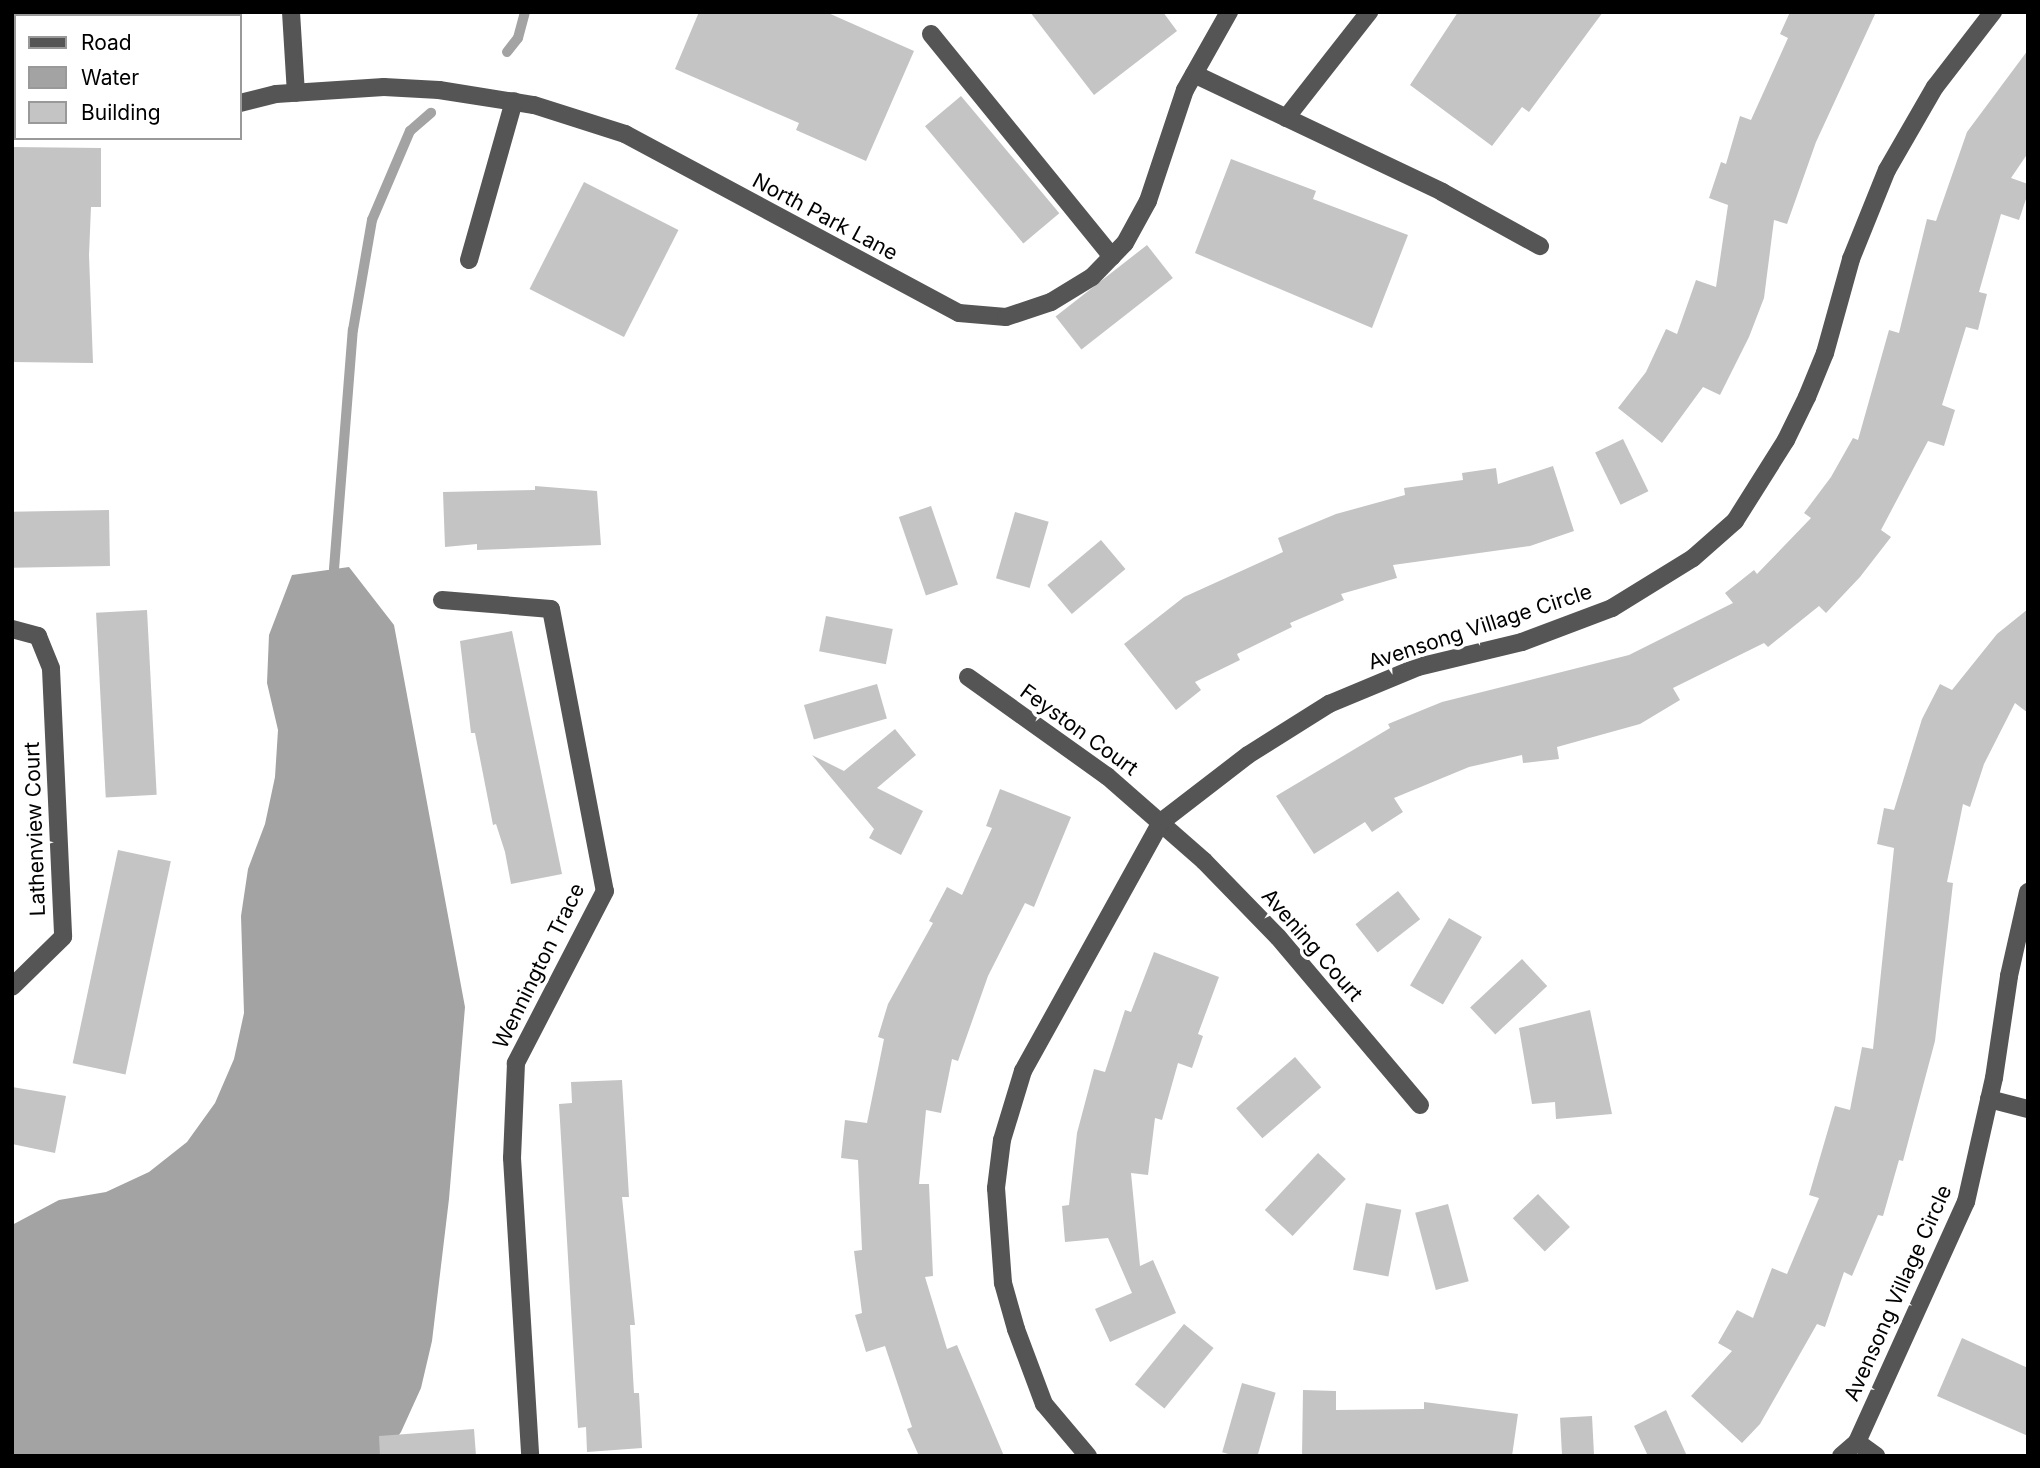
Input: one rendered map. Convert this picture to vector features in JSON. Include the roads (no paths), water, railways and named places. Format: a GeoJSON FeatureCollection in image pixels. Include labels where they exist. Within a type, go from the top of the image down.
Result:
{"type":"FeatureCollection","features":[{"type":"Feature","properties":{"kind":"street"},"geometry":{"type":"LineString","coordinates":[[291,12],[296,93]]}},
{"type":"Feature","properties":{"kind":"street","name":"North Park Lane"},"geometry":{"type":"LineString","coordinates":[[242,103],[296,93],[384,87],[514,101],[625,134],[959,313],[1006,317],[1052,302],[1092,277],[1112,257],[1148,201],[1167,134],[1194,74],[1229,12]]}},
{"type":"Feature","properties":{"kind":"street"},"geometry":{"type":"LineString","coordinates":[[1286,118],[1369,12]]}},
{"type":"Feature","properties":{"kind":"street","name":"Avensong Village Circle"},"geometry":{"type":"LineString","coordinates":[[1088,1456],[1044,1404],[1016,1329],[1001,1271],[996,1188],[1002,1140],[1023,1071],[1161,822],[1248,755],[1329,704],[1418,667],[1522,642],[1612,608],[1693,558],[1735,521],[1786,440],[1807,397],[1836,318],[1851,258],[1887,170],[1935,87],[1993,12]]}},
{"type":"Feature","properties":{"kind":"street"},"geometry":{"type":"LineString","coordinates":[[931,34],[1112,257]]}},
{"type":"Feature","properties":{"kind":"street"},"geometry":{"type":"LineString","coordinates":[[1194,74],[1442,192],[1541,247]]}},
{"type":"Feature","properties":{"kind":"street"},"geometry":{"type":"LineString","coordinates":[[469,260],[514,101]]}},
{"type":"Feature","properties":{"kind":"street","name":"Wennington Trace"},"geometry":{"type":"LineString","coordinates":[[442,600],[551,609],[605,891],[516,1063],[512,1158],[530,1456]]}},
{"type":"Feature","properties":{"kind":"street","name":"Lathenview Court"},"geometry":{"type":"LineString","coordinates":[[12,629],[38,636],[51,669],[63,937],[12,987]]}},
{"type":"Feature","properties":{"kind":"street","name":"Feyston Court"},"geometry":{"type":"LineString","coordinates":[[968,677],[1107,776],[1161,822]]}},
{"type":"Feature","properties":{"kind":"street","name":"Avening Court"},"geometry":{"type":"LineString","coordinates":[[1161,822],[1278,937],[1420,1105]]}},
{"type":"Feature","properties":{"kind":"street","name":"Avensong Village Circle"},"geometry":{"type":"LineString","coordinates":[[1841,1456],[1857,1442],[1966,1202],[1989,1099],[2028,892]]}},
{"type":"Feature","properties":{"kind":"street"},"geometry":{"type":"LineString","coordinates":[[1989,1099],[2028,1109]]}},
{"type":"Feature","properties":{"kind":"street"},"geometry":{"type":"LineString","coordinates":[[1857,1442],[1876,1456]]}},
{"type":"Feature","properties":{"kind":"water"},"geometry":{"type":"Polygon","coordinates":[[[349,567],[394,625],[465,1007],[449,1199],[432,1341],[421,1388],[401,1432],[384,1456],[12,1456],[12,1225],[59,1200],[106,1192],[149,1172],[187,1142],[215,1103],[234,1059],[244,1013],[241,916],[248,869],[265,824],[275,777],[278,730],[267,683],[269,635],[292,575],[349,567]]]}},
{"type":"Feature","properties":{"kind":"waterway"},"geometry":{"type":"LineString","coordinates":[[507,52],[518,38],[525,12]]}},
{"type":"Feature","properties":{"kind":"waterway"},"geometry":{"type":"LineString","coordinates":[[334,569],[353,330],[372,220],[410,131],[431,113]]}}]}
